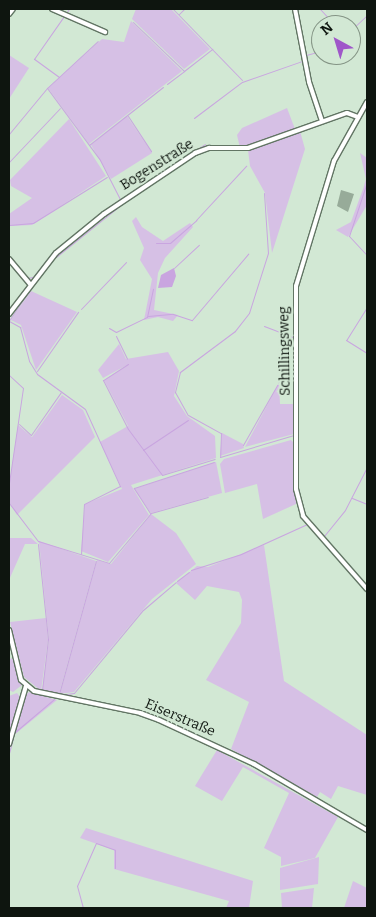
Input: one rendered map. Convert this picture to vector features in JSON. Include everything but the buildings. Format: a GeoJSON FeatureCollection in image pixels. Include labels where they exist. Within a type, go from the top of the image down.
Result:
{"type":"FeatureCollection","features":[{"type":"Feature","properties":{"kind":"street"},"geometry":{"type":"LineString","coordinates":[[9,14],[13,9]]}},
{"type":"Feature","properties":{"kind":"street"},"geometry":{"type":"LineString","coordinates":[[52,9],[105,32]]}},
{"type":"Feature","properties":{"kind":"street"},"geometry":{"type":"LineString","coordinates":[[295,9],[309,82],[322,121]]}},
{"type":"Feature","properties":{"kind":"street","name":"Schillingsweg"},"geometry":{"type":"LineString","coordinates":[[367,102],[334,161],[296,286],[296,489],[304,516],[367,589]]}},
{"type":"Feature","properties":{"kind":"street","name":"Bogenstraße"},"geometry":{"type":"LineString","coordinates":[[9,314],[30,284],[56,253],[104,214],[195,153],[209,148],[248,148],[347,113],[358,117]]}},
{"type":"Feature","properties":{"kind":"street"},"geometry":{"type":"LineString","coordinates":[[9,259],[30,284]]}},
{"type":"Feature","properties":{"kind":"street"},"geometry":{"type":"LineString","coordinates":[[9,630],[18,672],[26,686],[9,744]]}},
{"type":"Feature","properties":{"kind":"street","name":"Eiserstraße"},"geometry":{"type":"LineString","coordinates":[[26,686],[44,695],[153,718],[254,764],[367,830]]}},
{"type":"Feature","properties":{"kind":"shaded area"},"geometry":{"type":"Polygon","coordinates":[[[136,9],[171,9],[210,49],[184,69],[132,19],[136,9]]]}},
{"type":"Feature","properties":{"kind":"shaded area"},"geometry":{"type":"Polygon","coordinates":[[[131,21],[182,71],[89,144],[48,88],[102,39],[124,42],[131,21]]]}},
{"type":"Feature","properties":{"kind":"shaded area"},"geometry":{"type":"Polygon","coordinates":[[[9,55],[29,68],[9,99],[9,55]]]}},
{"type":"Feature","properties":{"kind":"shaded area"},"geometry":{"type":"Polygon","coordinates":[[[287,108],[295,129],[240,148],[237,135],[242,128],[287,108]]]}},
{"type":"Feature","properties":{"kind":"shaded area"},"geometry":{"type":"Polygon","coordinates":[[[127,116],[152,153],[111,179],[91,145],[127,116]]]}},
{"type":"Feature","properties":{"kind":"shaded area"},"geometry":{"type":"Polygon","coordinates":[[[69,119],[106,176],[32,225],[9,226],[9,214],[32,198],[11,186],[10,180],[69,119]]]}},
{"type":"Feature","properties":{"kind":"shaded area"},"geometry":{"type":"Polygon","coordinates":[[[300,131],[305,149],[272,253],[265,193],[250,166],[248,150],[300,131]]]}},
{"type":"Feature","properties":{"kind":"shaded area"},"geometry":{"type":"Polygon","coordinates":[[[360,153],[367,158],[367,205],[348,237],[336,230],[351,222],[363,189],[366,179],[360,153]]]}},
{"type":"Feature","properties":{"kind":"shaded area"},"geometry":{"type":"Polygon","coordinates":[[[136,217],[142,227],[163,241],[190,223],[193,227],[165,258],[158,273],[154,310],[178,315],[173,321],[158,317],[144,320],[152,279],[140,260],[144,248],[132,221],[136,217]]]}},
{"type":"Feature","properties":{"kind":"shaded area"},"geometry":{"type":"Polygon","coordinates":[[[174,268],[176,276],[172,287],[158,288],[161,275],[174,268]]]}},
{"type":"Feature","properties":{"kind":"shaded area"},"geometry":{"type":"Polygon","coordinates":[[[31,291],[77,312],[36,370],[21,325],[11,320],[31,291]]]}},
{"type":"Feature","properties":{"kind":"shaded area"},"geometry":{"type":"Polygon","coordinates":[[[119,344],[126,359],[168,352],[179,371],[174,396],[187,416],[215,436],[216,458],[131,485],[149,515],[108,562],[81,551],[85,504],[122,489],[100,442],[128,426],[104,380],[129,364],[103,378],[98,370],[119,344]]]}},
{"type":"Feature","properties":{"kind":"shaded area"},"geometry":{"type":"Polygon","coordinates":[[[279,383],[280,404],[294,404],[294,434],[245,447],[279,383]]]}},
{"type":"Feature","properties":{"kind":"shaded area"},"geometry":{"type":"Polygon","coordinates":[[[62,395],[83,410],[95,437],[17,515],[9,502],[9,487],[18,425],[32,437],[62,395]]]}},
{"type":"Feature","properties":{"kind":"shaded area"},"geometry":{"type":"Polygon","coordinates":[[[222,433],[243,444],[244,448],[220,456],[222,433]]]}},
{"type":"Feature","properties":{"kind":"shaded area"},"geometry":{"type":"Polygon","coordinates":[[[291,440],[294,443],[296,504],[263,519],[257,484],[225,493],[220,464],[224,459],[291,440]]]}},
{"type":"Feature","properties":{"kind":"shaded area"},"geometry":{"type":"Polygon","coordinates":[[[216,462],[222,493],[151,513],[134,489],[216,462]]]}},
{"type":"Feature","properties":{"kind":"shaded area"},"geometry":{"type":"Polygon","coordinates":[[[151,514],[176,533],[196,564],[152,599],[74,692],[60,694],[97,560],[111,564],[151,514]]]}},
{"type":"Feature","properties":{"kind":"shaded area"},"geometry":{"type":"Polygon","coordinates":[[[9,538],[31,538],[38,544],[25,544],[9,580],[9,538]]]}},
{"type":"Feature","properties":{"kind":"shaded area"},"geometry":{"type":"Polygon","coordinates":[[[39,541],[96,561],[59,694],[42,691],[49,640],[39,541]]]}},
{"type":"Feature","properties":{"kind":"shaded area"},"geometry":{"type":"Polygon","coordinates":[[[264,545],[284,681],[367,735],[367,795],[338,786],[331,799],[320,792],[317,797],[231,749],[249,702],[206,680],[241,623],[242,600],[239,592],[207,586],[195,600],[176,583],[197,566],[208,567],[264,545]]]}},
{"type":"Feature","properties":{"kind":"shaded area"},"geometry":{"type":"Polygon","coordinates":[[[46,618],[48,640],[41,691],[24,677],[10,622],[46,618]]]}},
{"type":"Feature","properties":{"kind":"shaded area"},"geometry":{"type":"Polygon","coordinates":[[[12,658],[22,685],[13,692],[9,690],[9,660],[12,658]]]}},
{"type":"Feature","properties":{"kind":"shaded area"},"geometry":{"type":"Polygon","coordinates":[[[29,692],[57,700],[14,735],[25,696],[29,692]]]}},
{"type":"Feature","properties":{"kind":"shaded area"},"geometry":{"type":"Polygon","coordinates":[[[17,693],[20,697],[9,734],[9,696],[17,693]]]}},
{"type":"Feature","properties":{"kind":"shaded area"},"geometry":{"type":"Polygon","coordinates":[[[217,750],[338,817],[315,858],[281,866],[281,857],[264,848],[289,793],[243,767],[222,801],[195,786],[217,750]]]}},
{"type":"Feature","properties":{"kind":"shaded area"},"geometry":{"type":"Polygon","coordinates":[[[86,828],[253,881],[249,908],[226,908],[229,901],[114,869],[114,850],[80,838],[86,828]]]}},
{"type":"Feature","properties":{"kind":"shaded area"},"geometry":{"type":"Polygon","coordinates":[[[319,857],[318,884],[280,890],[280,868],[319,857]]]}},
{"type":"Feature","properties":{"kind":"shaded area"},"geometry":{"type":"Polygon","coordinates":[[[353,881],[367,888],[367,908],[344,908],[353,881]]]}},
{"type":"Feature","properties":{"kind":"shaded area"},"geometry":{"type":"Polygon","coordinates":[[[314,888],[312,908],[282,908],[281,893],[314,888]]]}},
{"type":"Feature","properties":{"kind":"waterway"},"geometry":{"type":"LineString","coordinates":[[66,13],[69,9]]}},
{"type":"Feature","properties":{"kind":"waterway"},"geometry":{"type":"LineString","coordinates":[[173,9],[242,80]]}},
{"type":"Feature","properties":{"kind":"waterway"},"geometry":{"type":"LineString","coordinates":[[179,14],[184,9]]}},
{"type":"Feature","properties":{"kind":"waterway"},"geometry":{"type":"LineString","coordinates":[[320,9],[326,15]]}},
{"type":"Feature","properties":{"kind":"waterway"},"geometry":{"type":"LineString","coordinates":[[361,21],[367,15]]}},
{"type":"Feature","properties":{"kind":"waterway"},"geometry":{"type":"LineString","coordinates":[[59,77],[34,59],[64,16]]}},
{"type":"Feature","properties":{"kind":"waterway"},"geometry":{"type":"LineString","coordinates":[[133,22],[184,71],[212,49]]}},
{"type":"Feature","properties":{"kind":"waterway"},"geometry":{"type":"LineString","coordinates":[[9,134],[47,88],[98,41]]}},
{"type":"Feature","properties":{"kind":"waterway"},"geometry":{"type":"LineString","coordinates":[[306,55],[311,54]]}},
{"type":"Feature","properties":{"kind":"waterway"},"geometry":{"type":"LineString","coordinates":[[194,118],[242,82],[302,61]]}},
{"type":"Feature","properties":{"kind":"waterway"},"geometry":{"type":"LineString","coordinates":[[167,84],[184,71]]}},
{"type":"Feature","properties":{"kind":"waterway"},"geometry":{"type":"LineString","coordinates":[[89,145],[163,87]]}},
{"type":"Feature","properties":{"kind":"waterway"},"geometry":{"type":"LineString","coordinates":[[47,88],[100,160],[120,199]]}},
{"type":"Feature","properties":{"kind":"waterway"},"geometry":{"type":"LineString","coordinates":[[9,162],[60,108]]}},
{"type":"Feature","properties":{"kind":"waterway"},"geometry":{"type":"LineString","coordinates":[[128,116],[151,151]]}},
{"type":"Feature","properties":{"kind":"waterway"},"geometry":{"type":"LineString","coordinates":[[27,278],[33,277],[50,256],[100,214],[205,144]]}},
{"type":"Feature","properties":{"kind":"waterway"},"geometry":{"type":"LineString","coordinates":[[156,243],[170,243],[196,220],[246,166]]}},
{"type":"Feature","properties":{"kind":"waterway"},"geometry":{"type":"LineString","coordinates":[[9,225],[33,223],[107,177]]}},
{"type":"Feature","properties":{"kind":"waterway"},"geometry":{"type":"LineString","coordinates":[[367,182],[349,236],[367,255]]}},
{"type":"Feature","properties":{"kind":"waterway"},"geometry":{"type":"LineString","coordinates":[[264,193],[268,253],[249,313],[235,331],[180,372],[175,392],[188,415],[221,433],[220,457],[294,435]]}},
{"type":"Feature","properties":{"kind":"waterway"},"geometry":{"type":"LineString","coordinates":[[56,257],[117,208]]}},
{"type":"Feature","properties":{"kind":"waterway"},"geometry":{"type":"LineString","coordinates":[[174,268],[199,245]]}},
{"type":"Feature","properties":{"kind":"waterway"},"geometry":{"type":"LineString","coordinates":[[148,316],[173,314],[192,320],[248,254]]}},
{"type":"Feature","properties":{"kind":"waterway"},"geometry":{"type":"LineString","coordinates":[[81,309],[126,262]]}},
{"type":"Feature","properties":{"kind":"waterway"},"geometry":{"type":"LineString","coordinates":[[109,328],[116,332],[147,317],[153,289]]}},
{"type":"Feature","properties":{"kind":"waterway"},"geometry":{"type":"LineString","coordinates":[[29,291],[9,321],[20,327],[29,361],[37,374],[85,409],[120,486],[84,504],[81,554]]}},
{"type":"Feature","properties":{"kind":"waterway"},"geometry":{"type":"LineString","coordinates":[[367,307],[346,340],[367,353]]}},
{"type":"Feature","properties":{"kind":"waterway"},"geometry":{"type":"LineString","coordinates":[[37,371],[78,312]]}},
{"type":"Feature","properties":{"kind":"waterway"},"geometry":{"type":"LineString","coordinates":[[264,326],[295,338]]}},
{"type":"Feature","properties":{"kind":"waterway"},"geometry":{"type":"LineString","coordinates":[[116,336],[127,359]]}},
{"type":"Feature","properties":{"kind":"waterway"},"geometry":{"type":"LineString","coordinates":[[128,364],[103,380],[128,429],[162,475],[215,459]]}},
{"type":"Feature","properties":{"kind":"waterway"},"geometry":{"type":"LineString","coordinates":[[9,375],[23,388],[9,483]]}},
{"type":"Feature","properties":{"kind":"waterway"},"geometry":{"type":"LineString","coordinates":[[243,445],[279,382]]}},
{"type":"Feature","properties":{"kind":"waterway"},"geometry":{"type":"LineString","coordinates":[[19,424],[31,435],[61,392]]}},
{"type":"Feature","properties":{"kind":"waterway"},"geometry":{"type":"LineString","coordinates":[[143,450],[188,420]]}},
{"type":"Feature","properties":{"kind":"waterway"},"geometry":{"type":"LineString","coordinates":[[150,513],[134,488],[214,462]]}},
{"type":"Feature","properties":{"kind":"waterway"},"geometry":{"type":"LineString","coordinates":[[311,523],[324,536],[345,510],[367,467]]}},
{"type":"Feature","properties":{"kind":"waterway"},"geometry":{"type":"LineString","coordinates":[[9,503],[38,541],[109,563],[151,513],[208,497]]}},
{"type":"Feature","properties":{"kind":"waterway"},"geometry":{"type":"LineString","coordinates":[[352,498],[367,504]]}},
{"type":"Feature","properties":{"kind":"waterway"},"geometry":{"type":"LineString","coordinates":[[191,570],[241,554],[307,524]]}},
{"type":"Feature","properties":{"kind":"waterway"},"geometry":{"type":"LineString","coordinates":[[38,544],[48,639],[42,691]]}},
{"type":"Feature","properties":{"kind":"waterway"},"geometry":{"type":"LineString","coordinates":[[59,694],[96,561]]}},
{"type":"Feature","properties":{"kind":"waterway"},"geometry":{"type":"LineString","coordinates":[[177,581],[189,572]]}},
{"type":"Feature","properties":{"kind":"waterway"},"geometry":{"type":"LineString","coordinates":[[60,695],[74,693],[143,610],[176,582]]}},
{"type":"Feature","properties":{"kind":"waterway"},"geometry":{"type":"LineString","coordinates":[[15,732],[54,699]]}},
{"type":"Feature","properties":{"kind":"waterway"},"geometry":{"type":"LineString","coordinates":[[9,753],[13,738]]}},
{"type":"Feature","properties":{"kind":"waterway"},"geometry":{"type":"LineString","coordinates":[[83,908],[77,886],[96,843],[115,850],[115,868]]}}]}
